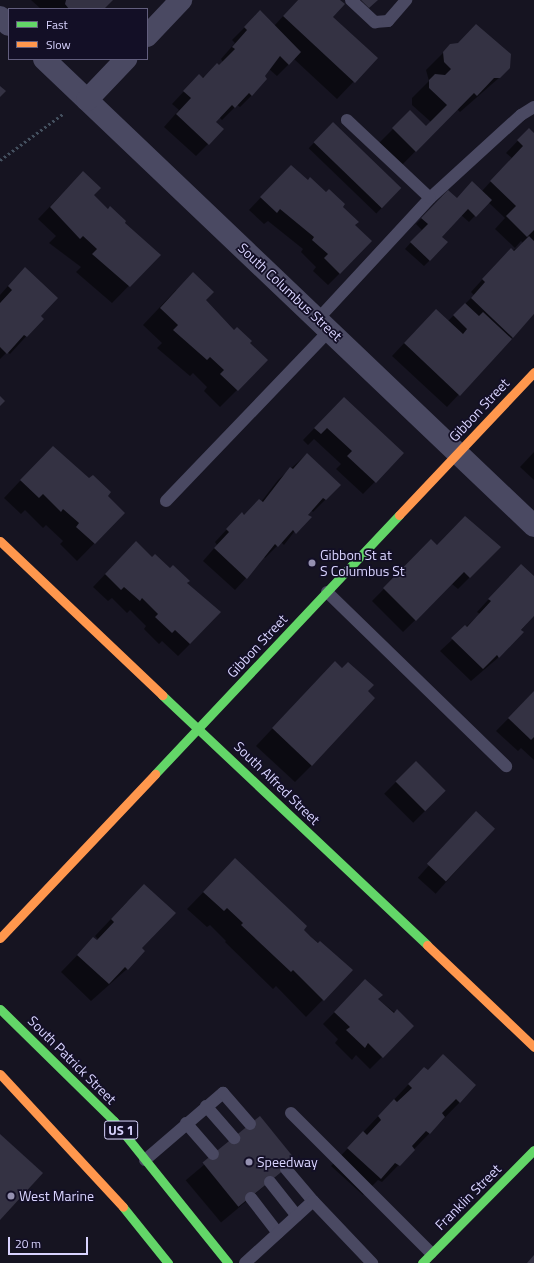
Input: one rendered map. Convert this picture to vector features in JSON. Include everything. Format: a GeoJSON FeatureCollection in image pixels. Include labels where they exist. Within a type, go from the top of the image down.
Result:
{"type":"FeatureCollection","features":[{"type":"Feature","properties":{"kind":"main road","name":"Gibbon Street"},"geometry":{"type":"LineString","coordinates":[[0,938],[534,372]]}},
{"type":"Feature","properties":{"kind":"main road","name":"South Alfred Street"},"geometry":{"type":"LineString","coordinates":[[0,541],[534,1047]]}},
{"type":"Feature","properties":{"kind":"main road","name":"South Patrick Street"},"geometry":{"type":"LineString","coordinates":[[0,1009],[45,1051],[108,1116],[228,1263]]}},
{"type":"Feature","properties":{"kind":"main road"},"geometry":{"type":"LineString","coordinates":[[0,1074],[110,1191],[168,1263]]}},
{"type":"Feature","properties":{"kind":"main road","name":"Franklin Street"},"geometry":{"type":"LineString","coordinates":[[422,1263],[534,1150]]}},
{"type":"Feature","properties":{"kind":"street"},"geometry":{"type":"LineString","coordinates":[[148,35],[181,0]]}},
{"type":"Feature","properties":{"kind":"street"},"geometry":{"type":"LineString","coordinates":[[0,17],[8,24]]}},
{"type":"Feature","properties":{"kind":"street","name":"South Columbus Street"},"geometry":{"type":"LineString","coordinates":[[45,60],[325,324],[534,526]]}},
{"type":"Feature","properties":{"kind":"street"},"geometry":{"type":"LineString","coordinates":[[87,100],[125,60]]}},
{"type":"Feature","properties":{"kind":"lane"},"geometry":{"type":"LineString","coordinates":[[351,0],[375,22],[388,21],[406,0]]}},
{"type":"Feature","properties":{"kind":"lane"},"geometry":{"type":"LineString","coordinates":[[166,501],[325,324],[430,198],[520,114],[534,107]]}},
{"type":"Feature","properties":{"kind":"lane"},"geometry":{"type":"LineString","coordinates":[[347,120],[430,198]]}},
{"type":"Feature","properties":{"kind":"lane"},"geometry":{"type":"LineString","coordinates":[[327,592],[506,766]]}},
{"type":"Feature","properties":{"kind":"lane"},"geometry":{"type":"LineString","coordinates":[[144,1160],[223,1092],[250,1124]]}},
{"type":"Feature","properties":{"kind":"lane"},"geometry":{"type":"LineString","coordinates":[[206,1106],[234,1138]]}},
{"type":"Feature","properties":{"kind":"lane"},"geometry":{"type":"LineString","coordinates":[[291,1113],[431,1253]]}},
{"type":"Feature","properties":{"kind":"lane"},"geometry":{"type":"LineString","coordinates":[[186,1123],[214,1154]]}},
{"type":"Feature","properties":{"kind":"lane"},"geometry":{"type":"LineString","coordinates":[[286,1169],[372,1263]]}},
{"type":"Feature","properties":{"kind":"lane"},"geometry":{"type":"LineString","coordinates":[[270,1182],[297,1216]]}},
{"type":"Feature","properties":{"kind":"lane"},"geometry":{"type":"LineString","coordinates":[[251,1198],[278,1232]]}},
{"type":"Feature","properties":{"kind":"lane"},"geometry":{"type":"LineString","coordinates":[[245,1263],[314,1201]]}},
{"type":"Feature","properties":{"kind":"path"},"geometry":{"type":"LineString","coordinates":[[0,160],[60,115],[87,100]]}},
{"type":"Feature","properties":{"kind":"building"},"geometry":{"type":"Polygon","coordinates":[[[66,0],[113,0],[105,8],[68,8],[65,4],[66,0]]]}},
{"type":"Feature","properties":{"kind":"building"},"geometry":{"type":"Polygon","coordinates":[[[298,0],[340,0],[345,4],[333,17],[378,58],[355,83],[283,16],[298,0]]]}},
{"type":"Feature","properties":{"kind":"building"},"geometry":{"type":"Polygon","coordinates":[[[361,0],[378,0],[369,8],[361,0]]]}},
{"type":"Feature","properties":{"kind":"building"},"geometry":{"type":"Polygon","coordinates":[[[260,10],[301,52],[289,65],[280,56],[265,76],[267,79],[252,96],[249,93],[235,108],[232,105],[216,122],[224,129],[209,145],[176,114],[191,98],[183,91],[199,74],[203,78],[217,63],[219,65],[235,49],[232,47],[247,30],[244,27],[260,10]]]}},
{"type":"Feature","properties":{"kind":"building"},"geometry":{"type":"Polygon","coordinates":[[[476,24],[511,54],[510,68],[500,78],[494,78],[477,96],[474,93],[416,152],[392,128],[410,110],[426,126],[447,105],[429,88],[429,80],[435,74],[445,75],[451,69],[444,62],[443,52],[450,44],[458,43],[476,24]]]}},
{"type":"Feature","properties":{"kind":"building"},"geometry":{"type":"Polygon","coordinates":[[[0,86],[6,91],[0,97],[0,86]]]}},
{"type":"Feature","properties":{"kind":"building"},"geometry":{"type":"Polygon","coordinates":[[[333,122],[401,188],[382,208],[314,142],[333,122]]]}},
{"type":"Feature","properties":{"kind":"building"},"geometry":{"type":"Polygon","coordinates":[[[529,128],[534,133],[534,230],[527,237],[506,216],[516,206],[490,181],[523,146],[517,140],[529,128]]]}},
{"type":"Feature","properties":{"kind":"building"},"geometry":{"type":"Polygon","coordinates":[[[291,165],[308,180],[310,177],[326,192],[329,189],[345,204],[343,207],[359,222],[355,225],[372,241],[340,274],[324,258],[328,254],[312,240],[314,237],[280,209],[277,213],[260,197],[291,165]]]}},
{"type":"Feature","properties":{"kind":"building"},"geometry":{"type":"Polygon","coordinates":[[[83,171],[101,188],[94,195],[108,209],[110,206],[126,221],[125,223],[161,255],[130,287],[92,254],[97,249],[83,236],[80,239],[50,207],[83,171]]]}},
{"type":"Feature","properties":{"kind":"building"},"geometry":{"type":"Polygon","coordinates":[[[472,181],[492,200],[476,217],[468,209],[442,237],[448,242],[430,261],[410,242],[428,224],[421,218],[448,190],[457,198],[472,181]]]}},
{"type":"Feature","properties":{"kind":"building"},"geometry":{"type":"Polygon","coordinates":[[[529,236],[534,241],[534,314],[513,338],[471,298],[485,282],[482,279],[511,248],[514,251],[529,236]]]}},
{"type":"Feature","properties":{"kind":"building"},"geometry":{"type":"Polygon","coordinates":[[[25,267],[58,298],[41,316],[44,319],[27,337],[24,335],[7,354],[0,347],[0,303],[12,290],[8,286],[25,267]]]}},
{"type":"Feature","properties":{"kind":"building"},"geometry":{"type":"Polygon","coordinates":[[[193,272],[214,292],[206,300],[234,330],[237,327],[252,341],[250,343],[268,360],[238,391],[220,374],[224,370],[210,357],[207,360],[173,330],[178,325],[160,308],[193,272]]]}},
{"type":"Feature","properties":{"kind":"building"},"geometry":{"type":"Polygon","coordinates":[[[465,303],[479,316],[483,312],[512,339],[460,396],[404,343],[436,309],[463,334],[467,329],[453,315],[465,303]]]}},
{"type":"Feature","properties":{"kind":"building"},"geometry":{"type":"Polygon","coordinates":[[[0,396],[5,401],[0,406],[0,396]]]}},
{"type":"Feature","properties":{"kind":"building"},"geometry":{"type":"Polygon","coordinates":[[[344,397],[404,453],[376,483],[347,456],[352,451],[327,428],[321,434],[314,428],[344,397]]]}},
{"type":"Feature","properties":{"kind":"building"},"geometry":{"type":"Polygon","coordinates":[[[53,446],[89,478],[93,475],[111,492],[108,496],[125,513],[95,544],[76,527],[79,523],[63,509],[61,512],[43,494],[39,498],[20,480],[53,446]]]}},
{"type":"Feature","properties":{"kind":"building"},"geometry":{"type":"Polygon","coordinates":[[[307,453],[341,485],[326,500],[323,498],[308,515],[312,517],[296,534],[293,530],[278,547],[275,544],[247,579],[214,548],[229,532],[226,529],[242,512],[244,515],[259,499],[263,502],[290,467],[293,469],[307,453]]]}},
{"type":"Feature","properties":{"kind":"building"},"geometry":{"type":"Polygon","coordinates":[[[465,516],[501,547],[470,578],[464,572],[416,621],[383,588],[431,539],[437,545],[465,516]]]}},
{"type":"Feature","properties":{"kind":"building"},"geometry":{"type":"Polygon","coordinates":[[[136,541],[152,557],[155,554],[170,568],[173,565],[190,581],[187,583],[221,612],[190,644],[175,630],[172,633],[155,617],[158,614],[142,598],[140,601],[124,587],[121,590],[105,574],[136,541]]]}},
{"type":"Feature","properties":{"kind":"building"},"geometry":{"type":"Polygon","coordinates":[[[521,564],[534,576],[534,616],[521,630],[524,632],[499,658],[497,655],[483,669],[451,638],[465,625],[467,627],[491,601],[488,599],[521,564]]]}},
{"type":"Feature","properties":{"kind":"building"},"geometry":{"type":"Polygon","coordinates":[[[335,661],[342,668],[348,662],[374,685],[368,691],[375,698],[312,766],[272,728],[335,661]]]}},
{"type":"Feature","properties":{"kind":"building"},"geometry":{"type":"Polygon","coordinates":[[[534,691],[534,737],[531,740],[508,718],[534,691]]]}},
{"type":"Feature","properties":{"kind":"building"},"geometry":{"type":"Polygon","coordinates":[[[416,761],[446,791],[425,811],[395,782],[416,761]]]}},
{"type":"Feature","properties":{"kind":"building"},"geometry":{"type":"Polygon","coordinates":[[[476,811],[495,829],[446,881],[427,864],[476,811]]]}},
{"type":"Feature","properties":{"kind":"building"},"geometry":{"type":"Polygon","coordinates":[[[235,858],[307,926],[304,930],[311,937],[318,943],[320,941],[353,970],[324,1001],[293,970],[291,972],[241,925],[243,923],[227,908],[224,911],[203,892],[235,858]]]}},
{"type":"Feature","properties":{"kind":"building"},"geometry":{"type":"Polygon","coordinates":[[[144,884],[176,913],[142,948],[145,951],[128,970],[125,967],[109,984],[77,955],[93,937],[97,940],[114,922],[111,919],[144,884]]]}},
{"type":"Feature","properties":{"kind":"building"},"geometry":{"type":"Polygon","coordinates":[[[365,979],[383,995],[378,999],[394,1013],[397,1009],[414,1026],[383,1058],[368,1043],[365,1048],[346,1030],[350,1027],[334,1012],[365,979]]]}},
{"type":"Feature","properties":{"kind":"building"},"geometry":{"type":"Polygon","coordinates":[[[443,1054],[476,1085],[460,1103],[456,1099],[442,1113],[445,1117],[430,1134],[426,1131],[412,1146],[415,1150],[400,1166],[395,1163],[381,1179],[347,1148],[363,1131],[367,1135],[381,1120],[378,1116],[394,1099],[397,1102],[412,1088],[408,1084],[424,1067],[428,1070],[443,1054]]]}},
{"type":"Feature","properties":{"kind":"building","name":"Speedway"},"geometry":{"type":"Polygon","coordinates":[[[260,1116],[296,1160],[238,1207],[202,1163],[260,1116]]]}},
{"type":"Feature","properties":{"kind":"building","name":"West Marine"},"geometry":{"type":"Polygon","coordinates":[[[0,1134],[43,1173],[0,1220],[0,1134]]]}},
{"type":"Feature","properties":{"kind":"building"},"geometry":{"type":"Polygon","coordinates":[[[534,1255],[534,1263],[527,1263],[534,1255]]]}},
{"type":"Feature","properties":{"kind":"traffic: fast"},"geometry":{"type":"LineString","coordinates":[[155,774],[399,515]]}},
{"type":"Feature","properties":{"kind":"traffic: fast"},"geometry":{"type":"LineString","coordinates":[[162,695],[427,945]]}},
{"type":"Feature","properties":{"kind":"traffic: fast"},"geometry":{"type":"LineString","coordinates":[[0,1009],[114,1121],[228,1263]]}},
{"type":"Feature","properties":{"kind":"traffic: fast"},"geometry":{"type":"LineString","coordinates":[[422,1263],[534,1150]]}},
{"type":"Feature","properties":{"kind":"traffic: fast"},"geometry":{"type":"LineString","coordinates":[[123,1207],[168,1263]]}},
{"type":"Feature","properties":{"kind":"traffic: slow"},"geometry":{"type":"LineString","coordinates":[[399,515],[534,372]]}},
{"type":"Feature","properties":{"kind":"traffic: slow"},"geometry":{"type":"LineString","coordinates":[[0,541],[162,695]]}},
{"type":"Feature","properties":{"kind":"traffic: slow"},"geometry":{"type":"LineString","coordinates":[[0,938],[155,774]]}},
{"type":"Feature","properties":{"kind":"traffic: slow"},"geometry":{"type":"LineString","coordinates":[[427,945],[534,1047]]}},
{"type":"Feature","properties":{"kind":"traffic: slow"},"geometry":{"type":"LineString","coordinates":[[0,1074],[123,1207]]}},
{"type":"Feature","properties":{"kind":"place","name":"Gibbon St at S Columbus St"},"geometry":{"type":"Point","coordinates":[312,563]}},
{"type":"Feature","properties":{"kind":"place","name":"Speedway"},"geometry":{"type":"Point","coordinates":[249,1162]}},
{"type":"Feature","properties":{"kind":"place","name":"West Marine"},"geometry":{"type":"Point","coordinates":[11,1196]}}]}
